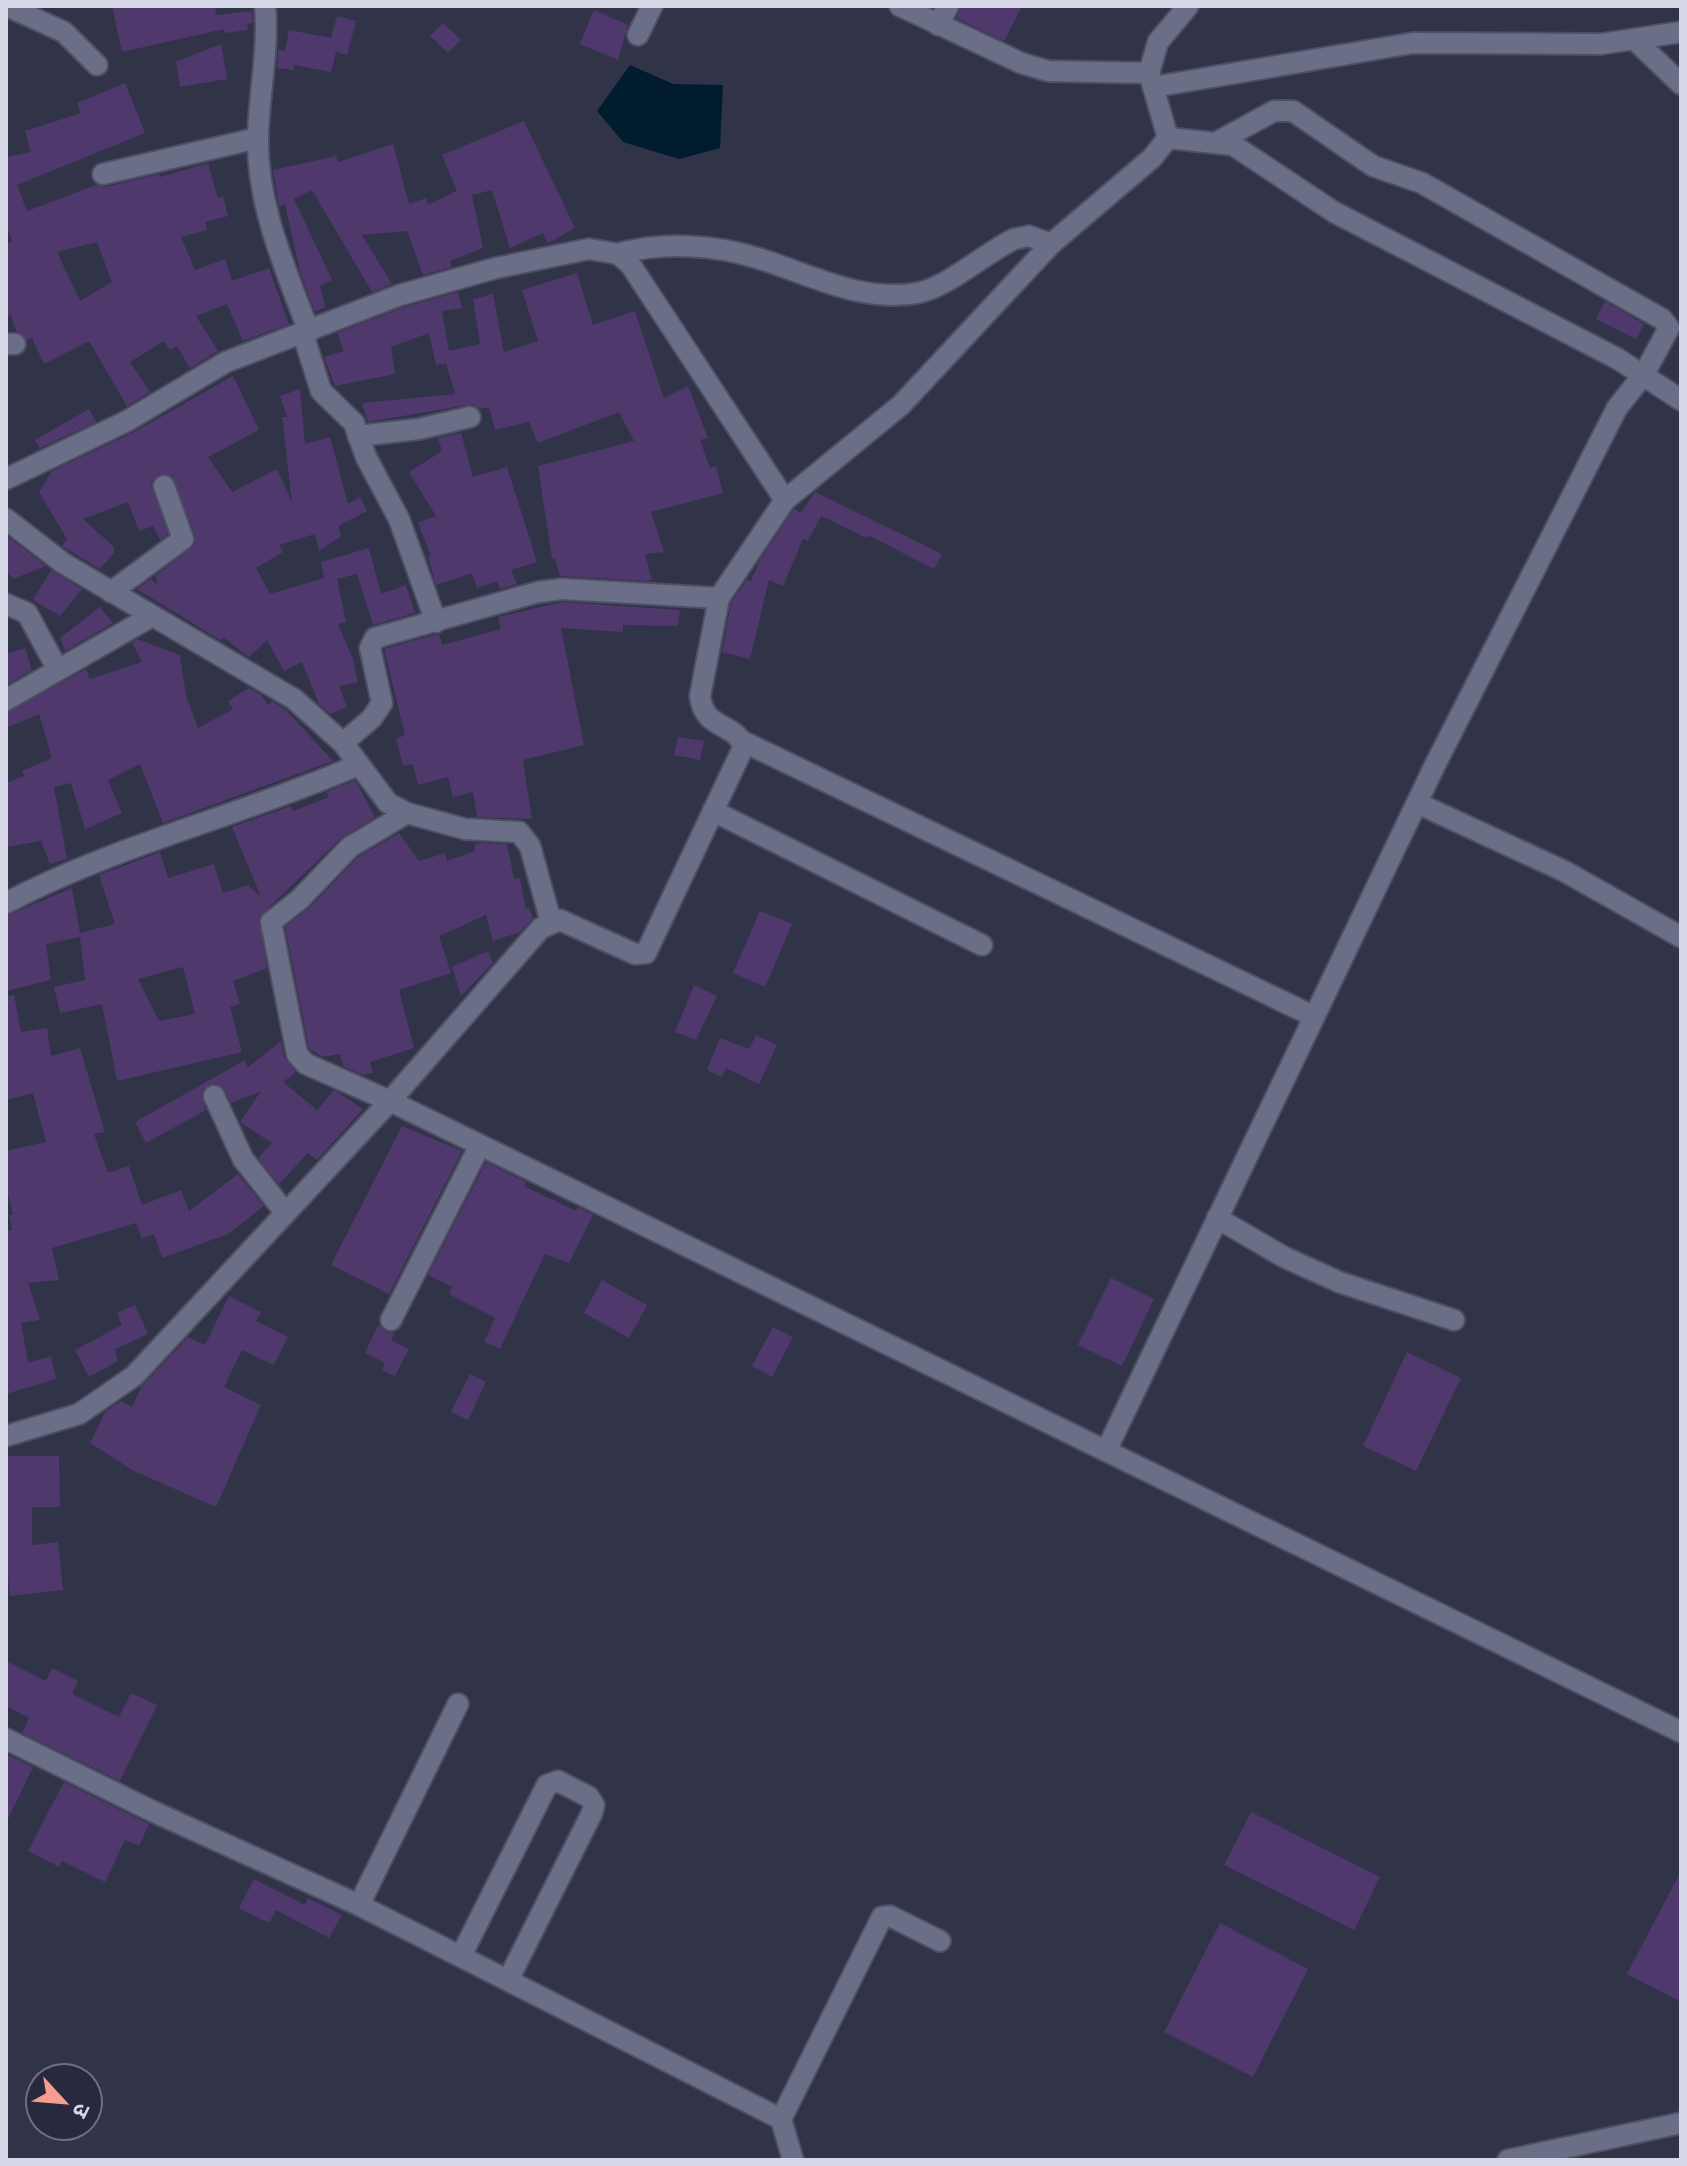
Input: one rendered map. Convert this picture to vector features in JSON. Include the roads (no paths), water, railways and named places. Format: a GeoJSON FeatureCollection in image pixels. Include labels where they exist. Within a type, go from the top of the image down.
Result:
{"type":"FeatureCollection","features":[{"type":"Feature","properties":{"kind":"street"},"geometry":{"type":"LineString","coordinates":[[7,6],[64,32],[97,65]]}},
{"type":"Feature","properties":{"kind":"street"},"geometry":{"type":"LineString","coordinates":[[265,6],[258,138],[263,195],[321,391],[329,402],[349,415],[411,547],[436,622]]}},
{"type":"Feature","properties":{"kind":"street"},"geometry":{"type":"LineString","coordinates":[[638,35],[652,6]]}},
{"type":"Feature","properties":{"kind":"street"},"geometry":{"type":"LineString","coordinates":[[900,6],[1021,63],[1048,71],[1151,80],[1413,43],[1481,46],[1636,41],[1681,32]]}},
{"type":"Feature","properties":{"kind":"street"},"geometry":{"type":"LineString","coordinates":[[938,25],[948,6]]}},
{"type":"Feature","properties":{"kind":"street"},"geometry":{"type":"LineString","coordinates":[[1168,134],[1151,80],[1158,42],[1188,6]]}},
{"type":"Feature","properties":{"kind":"street"},"geometry":{"type":"LineString","coordinates":[[1173,22],[1203,6]]}},
{"type":"Feature","properties":{"kind":"street"},"geometry":{"type":"LineString","coordinates":[[1636,41],[1681,84]]}},
{"type":"Feature","properties":{"kind":"street"},"geometry":{"type":"LineString","coordinates":[[1106,1451],[1417,803],[1617,408],[1644,374],[1669,328],[1662,319],[1422,183],[1373,166],[1300,114],[1283,109],[1274,111],[1219,141]]}},
{"type":"Feature","properties":{"kind":"street"},"geometry":{"type":"LineString","coordinates":[[1168,134],[1219,141],[1248,153],[1334,212],[1644,374],[1681,400]]}},
{"type":"Feature","properties":{"kind":"street"},"geometry":{"type":"LineString","coordinates":[[1168,134],[1152,158],[1051,244],[901,405],[785,500],[719,598],[700,696],[701,709],[712,722],[742,741],[1313,1016]]}},
{"type":"Feature","properties":{"kind":"street"},"geometry":{"type":"LineString","coordinates":[[103,174],[258,138]]}},
{"type":"Feature","properties":{"kind":"street"},"geometry":{"type":"LineString","coordinates":[[6,479],[127,421],[226,362],[400,295],[496,268],[589,249],[617,254],[645,247],[711,249],[756,258],[828,285],[892,295],[921,293],[1014,239],[1029,236],[1051,244]]}},
{"type":"Feature","properties":{"kind":"street"},"geometry":{"type":"LineString","coordinates":[[617,254],[630,264],[785,500]]}},
{"type":"Feature","properties":{"kind":"street"},"geometry":{"type":"LineString","coordinates":[[358,436],[419,429],[470,417]]}},
{"type":"Feature","properties":{"kind":"street"},"geometry":{"type":"LineString","coordinates":[[111,592],[183,539],[164,486]]}},
{"type":"Feature","properties":{"kind":"street"},"geometry":{"type":"LineString","coordinates":[[6,519],[63,563],[294,699],[343,743],[388,803],[407,813],[478,831],[519,832],[530,846],[551,922]]}},
{"type":"Feature","properties":{"kind":"street"},"geometry":{"type":"LineString","coordinates":[[343,743],[372,718],[382,703],[371,642],[382,636],[538,592],[562,589],[719,598]]}},
{"type":"Feature","properties":{"kind":"street"},"geometry":{"type":"LineString","coordinates":[[6,604],[27,613],[58,670]]}},
{"type":"Feature","properties":{"kind":"street"},"geometry":{"type":"LineString","coordinates":[[6,700],[152,616]]}},
{"type":"Feature","properties":{"kind":"street"},"geometry":{"type":"LineString","coordinates":[[6,1436],[79,1414],[114,1393],[134,1376],[284,1211],[390,1101],[541,928],[551,922],[573,924],[635,954],[646,953],[741,755],[742,741]]}},
{"type":"Feature","properties":{"kind":"street"},"geometry":{"type":"LineString","coordinates":[[6,903],[81,869],[289,795],[358,765]]}},
{"type":"Feature","properties":{"kind":"street"},"geometry":{"type":"LineString","coordinates":[[1417,803],[1493,841],[1564,871],[1681,937]]}},
{"type":"Feature","properties":{"kind":"street"},"geometry":{"type":"LineString","coordinates":[[713,811],[982,945]]}},
{"type":"Feature","properties":{"kind":"street"},"geometry":{"type":"LineString","coordinates":[[407,813],[350,847],[318,882],[271,922],[300,1060],[390,1101],[1681,1732]]}},
{"type":"Feature","properties":{"kind":"street"},"geometry":{"type":"LineString","coordinates":[[214,1096],[243,1159],[284,1211]]}},
{"type":"Feature","properties":{"kind":"street"},"geometry":{"type":"LineString","coordinates":[[391,1320],[480,1145]]}},
{"type":"Feature","properties":{"kind":"street"},"geometry":{"type":"LineString","coordinates":[[1217,1218],[1284,1257],[1339,1282],[1454,1320]]}},
{"type":"Feature","properties":{"kind":"street"},"geometry":{"type":"LineString","coordinates":[[359,1905],[458,1704]]}},
{"type":"Feature","properties":{"kind":"street"},"geometry":{"type":"LineString","coordinates":[[6,1739],[152,1811],[359,1905],[781,2119]]}},
{"type":"Feature","properties":{"kind":"street"},"geometry":{"type":"LineString","coordinates":[[461,1956],[547,1785],[558,1781],[593,1801],[592,1813],[508,1980]]}},
{"type":"Feature","properties":{"kind":"street"},"geometry":{"type":"LineString","coordinates":[[793,2160],[781,2119],[882,1917],[890,1916],[940,1941]]}},
{"type":"Feature","properties":{"kind":"street"},"geometry":{"type":"LineString","coordinates":[[1508,2160],[1560,2155],[1681,2123]]}},
{"type":"Feature","properties":{"kind":"water"},"geometry":{"type":"Polygon","coordinates":[[[630,65],[673,84],[723,85],[720,148],[679,159],[623,142],[597,111],[630,65]]]}}]}
